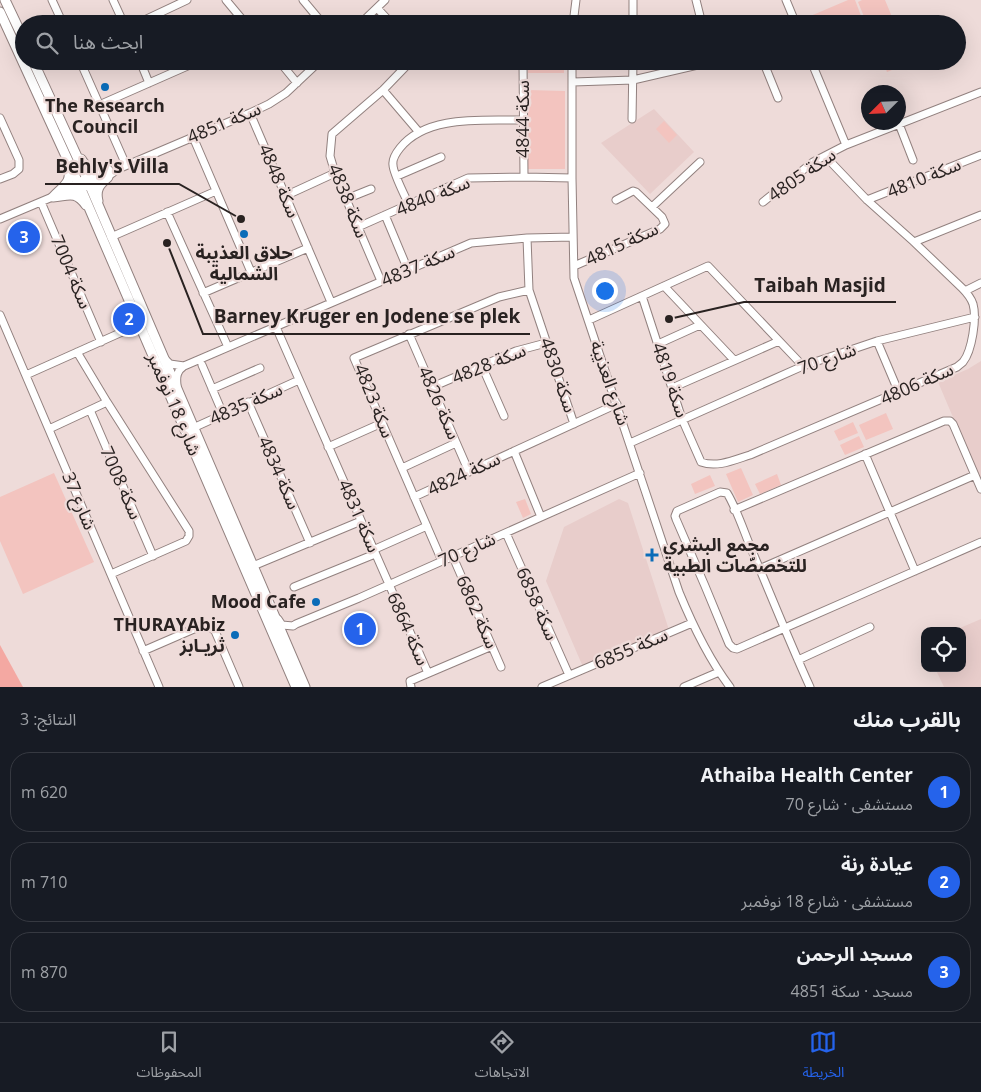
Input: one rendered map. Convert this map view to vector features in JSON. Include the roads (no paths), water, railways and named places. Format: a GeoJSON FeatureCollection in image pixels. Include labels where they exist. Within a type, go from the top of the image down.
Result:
{"type":"FeatureCollection","features":[{"type":"Feature","properties":{"kind":"main road"},"geometry":{"type":"LineString","coordinates":[[6,0],[15,20]]}},
{"type":"Feature","properties":{"kind":"main road","name":"شارع 18 نوفمبر"},"geometry":{"type":"LineString","coordinates":[[0,12],[15,42]]}},
{"type":"Feature","properties":{"kind":"main road","name":"شارع 18 نوفمبر"},"geometry":{"type":"LineString","coordinates":[[29,70],[67,145]]}},
{"type":"Feature","properties":{"kind":"main road","name":"شارع 18 نوفمبر"},"geometry":{"type":"LineString","coordinates":[[38,70],[67,145],[84,184],[103,217],[305,687]]}},
{"type":"Feature","properties":{"kind":"main road"},"geometry":{"type":"LineString","coordinates":[[67,145],[90,169],[111,172]]}},
{"type":"Feature","properties":{"kind":"main road"},"geometry":{"type":"LineString","coordinates":[[55,196],[69,179],[67,145]]}},
{"type":"Feature","properties":{"kind":"main road"},"geometry":{"type":"LineString","coordinates":[[103,217],[97,199],[97,190],[98,186],[111,172]]}},
{"type":"Feature","properties":{"kind":"main road","name":"شارع 18 نوفمبر"},"geometry":{"type":"LineString","coordinates":[[84,184],[91,211],[296,687]]}},
{"type":"Feature","properties":{"kind":"main road"},"geometry":{"type":"LineString","coordinates":[[55,196],[70,194],[84,201],[91,211]]}},
{"type":"Feature","properties":{"kind":"street"},"geometry":{"type":"LineString","coordinates":[[52,0],[59,15]]}},
{"type":"Feature","properties":{"kind":"street"},"geometry":{"type":"LineString","coordinates":[[113,0],[120,15]]}},
{"type":"Feature","properties":{"kind":"street"},"geometry":{"type":"LineString","coordinates":[[156,15],[188,0]]}},
{"type":"Feature","properties":{"kind":"street"},"geometry":{"type":"LineString","coordinates":[[226,0],[238,15]]}},
{"type":"Feature","properties":{"kind":"street"},"geometry":{"type":"LineString","coordinates":[[303,0],[316,15]]}},
{"type":"Feature","properties":{"kind":"street"},"geometry":{"type":"LineString","coordinates":[[370,15],[385,0]]}},
{"type":"Feature","properties":{"kind":"street"},"geometry":{"type":"LineString","coordinates":[[573,0],[574,15]]}},
{"type":"Feature","properties":{"kind":"street"},"geometry":{"type":"LineString","coordinates":[[632,0],[633,15]]}},
{"type":"Feature","properties":{"kind":"street"},"geometry":{"type":"LineString","coordinates":[[696,0],[700,15]]}},
{"type":"Feature","properties":{"kind":"street"},"geometry":{"type":"LineString","coordinates":[[786,0],[792,15]]}},
{"type":"Feature","properties":{"kind":"street"},"geometry":{"type":"LineString","coordinates":[[377,8],[384,15]]}},
{"type":"Feature","properties":{"kind":"street"},"geometry":{"type":"LineString","coordinates":[[84,70],[126,166]]}},
{"type":"Feature","properties":{"kind":"street"},"geometry":{"type":"LineString","coordinates":[[144,70],[150,83]]}},
{"type":"Feature","properties":{"kind":"street"},"geometry":{"type":"LineString","coordinates":[[99,105],[179,70]]}},
{"type":"Feature","properties":{"kind":"street"},"geometry":{"type":"LineString","coordinates":[[287,70],[298,82]]}},
{"type":"Feature","properties":{"kind":"street","name":"سكة 4851"},"geometry":{"type":"LineString","coordinates":[[0,219],[250,114],[286,93],[311,70]]}},
{"type":"Feature","properties":{"kind":"street","name":"سكة 4838"},"geometry":{"type":"LineString","coordinates":[[381,281],[335,173],[330,156],[332,134],[383,90],[402,70]]}},
{"type":"Feature","properties":{"kind":"street","name":"سكة 4844"},"geometry":{"type":"LineString","coordinates":[[523,70],[524,177]]}},
{"type":"Feature","properties":{"kind":"street","name":"شارع العذيبة"},"geometry":{"type":"LineString","coordinates":[[572,70],[574,278],[679,592],[692,624],[719,672],[730,687]]}},
{"type":"Feature","properties":{"kind":"street"},"geometry":{"type":"LineString","coordinates":[[632,119],[633,70]]}},
{"type":"Feature","properties":{"kind":"street"},"geometry":{"type":"LineString","coordinates":[[572,82],[633,80],[677,70]]}},
{"type":"Feature","properties":{"kind":"street"},"geometry":{"type":"LineString","coordinates":[[767,70],[778,98]]}},
{"type":"Feature","properties":{"kind":"street"},"geometry":{"type":"LineString","coordinates":[[815,70],[846,145]]}},
{"type":"Feature","properties":{"kind":"street"},"geometry":{"type":"LineString","coordinates":[[383,90],[418,132]]}},
{"type":"Feature","properties":{"kind":"street","name":"سكة 4805"},"geometry":{"type":"LineString","coordinates":[[906,121],[981,92]]}},
{"type":"Feature","properties":{"kind":"street","name":"سكة 4848"},"geometry":{"type":"LineString","coordinates":[[250,114],[331,302]]}},
{"type":"Feature","properties":{"kind":"street"},"geometry":{"type":"LineString","coordinates":[[0,118],[19,160],[19,169],[13,174],[0,179]]}},
{"type":"Feature","properties":{"kind":"street"},"geometry":{"type":"LineString","coordinates":[[409,205],[392,166],[394,157],[402,146],[418,132],[454,121],[524,120]]}},
{"type":"Feature","properties":{"kind":"street","name":"سكة 4805"},"geometry":{"type":"LineString","coordinates":[[763,202],[813,162],[846,145],[883,130]]}},
{"type":"Feature","properties":{"kind":"street"},"geometry":{"type":"LineString","coordinates":[[900,130],[913,160]]}},
{"type":"Feature","properties":{"kind":"street"},"geometry":{"type":"LineString","coordinates":[[192,137],[250,272]]}},
{"type":"Feature","properties":{"kind":"street","name":"سكة 4806"},"geometry":{"type":"LineString","coordinates":[[701,462],[708,465],[717,464],[750,455],[957,367],[966,358],[975,317],[973,303],[965,291],[867,200],[825,156]]}},
{"type":"Feature","properties":{"kind":"street","name":"سكة 4810"},"geometry":{"type":"LineString","coordinates":[[867,200],[981,156]]}},
{"type":"Feature","properties":{"kind":"street"},"geometry":{"type":"LineString","coordinates":[[397,176],[441,157]]}},
{"type":"Feature","properties":{"kind":"street"},"geometry":{"type":"LineString","coordinates":[[652,207],[700,162]]}},
{"type":"Feature","properties":{"kind":"street"},"geometry":{"type":"LineString","coordinates":[[285,196],[335,173]]}},
{"type":"Feature","properties":{"kind":"street","name":"سكة 4840"},"geometry":{"type":"LineString","coordinates":[[358,227],[468,178],[572,178]]}},
{"type":"Feature","properties":{"kind":"street"},"geometry":{"type":"LineString","coordinates":[[346,199],[371,189]]}},
{"type":"Feature","properties":{"kind":"street"},"geometry":{"type":"LineString","coordinates":[[111,237],[216,191]]}},
{"type":"Feature","properties":{"kind":"street","name":"سكة 4815"},"geometry":{"type":"LineString","coordinates":[[574,266],[663,227],[665,224],[662,217],[636,192],[633,191],[616,200]]}},
{"type":"Feature","properties":{"kind":"street","name":"سكة 7004"},"geometry":{"type":"LineString","coordinates":[[41,202],[101,342]]}},
{"type":"Feature","properties":{"kind":"street"},"geometry":{"type":"LineString","coordinates":[[167,212],[228,347]]}},
{"type":"Feature","properties":{"kind":"street"},"geometry":{"type":"LineString","coordinates":[[385,215],[408,270]]}},
{"type":"Feature","properties":{"kind":"street"},"geometry":{"type":"LineString","coordinates":[[914,242],[981,215]]}},
{"type":"Feature","properties":{"kind":"street","name":"سكة 4837"},"geometry":{"type":"LineString","coordinates":[[184,366],[471,243],[527,238],[573,237]]}},
{"type":"Feature","properties":{"kind":"street","name":"سكة 4830"},"geometry":{"type":"LineString","coordinates":[[527,238],[529,290],[574,424]]}},
{"type":"Feature","properties":{"kind":"street"},"geometry":{"type":"LineString","coordinates":[[203,293],[308,248]]}},
{"type":"Feature","properties":{"kind":"street"},"geometry":{"type":"LineString","coordinates":[[589,320],[708,266],[803,366]]}},
{"type":"Feature","properties":{"kind":"street"},"geometry":{"type":"LineString","coordinates":[[965,291],[981,284]]}},
{"type":"Feature","properties":{"kind":"street"},"geometry":{"type":"LineString","coordinates":[[664,286],[734,360]]}},
{"type":"Feature","properties":{"kind":"street","name":"سكة 4823"},"geometry":{"type":"LineString","coordinates":[[442,561],[354,358],[499,297],[529,290]]}},
{"type":"Feature","properties":{"kind":"street","name":"سكة 4819"},"geometry":{"type":"LineString","coordinates":[[642,296],[682,419],[701,462]]}},
{"type":"Feature","properties":{"kind":"street","name":"شارع 37"},"geometry":{"type":"LineString","coordinates":[[0,315],[159,687]]}},
{"type":"Feature","properties":{"kind":"street","name":"شارع 70"},"geometry":{"type":"LineString","coordinates":[[630,443],[803,366],[877,341],[975,317]]}},
{"type":"Feature","properties":{"kind":"street"},"geometry":{"type":"LineString","coordinates":[[26,375],[140,324]]}},
{"type":"Feature","properties":{"kind":"street"},"geometry":{"type":"LineString","coordinates":[[658,344],[700,325]]}},
{"type":"Feature","properties":{"kind":"street","name":"سكة 4831"},"geometry":{"type":"LineString","coordinates":[[276,327],[389,585]]}},
{"type":"Feature","properties":{"kind":"street","name":"سكة 4826"},"geometry":{"type":"LineString","coordinates":[[409,334],[469,472]]}},
{"type":"Feature","properties":{"kind":"street"},"geometry":{"type":"LineString","coordinates":[[672,388],[779,341]]}},
{"type":"Feature","properties":{"kind":"street"},"geometry":{"type":"LineString","coordinates":[[877,341],[899,392]]}},
{"type":"Feature","properties":{"kind":"street","name":"سكة 4828"},"geometry":{"type":"LineString","coordinates":[[432,387],[516,351],[546,343]]}},
{"type":"Feature","properties":{"kind":"street","name":"سكة 7008"},"geometry":{"type":"LineString","coordinates":[[77,352],[189,531],[186,541],[153,556],[90,410]]}},
{"type":"Feature","properties":{"kind":"street"},"geometry":{"type":"LineString","coordinates":[[162,356],[170,364],[184,366]]}},
{"type":"Feature","properties":{"kind":"street"},"geometry":{"type":"LineString","coordinates":[[202,365],[223,414]]}},
{"type":"Feature","properties":{"kind":"street"},"geometry":{"type":"LineString","coordinates":[[179,394],[177,374],[184,366]]}},
{"type":"Feature","properties":{"kind":"street"},"geometry":{"type":"LineString","coordinates":[[482,366],[504,416]]}},
{"type":"Feature","properties":{"kind":"street"},"geometry":{"type":"LineString","coordinates":[[212,389],[260,368]]}},
{"type":"Feature","properties":{"kind":"street","name":"سكة 4835"},"geometry":{"type":"LineString","coordinates":[[193,428],[299,380]]}},
{"type":"Feature","properties":{"kind":"street"},"geometry":{"type":"LineString","coordinates":[[49,429],[107,402]]}},
{"type":"Feature","properties":{"kind":"street","name":"سكة 4834"},"geometry":{"type":"LineString","coordinates":[[248,402],[310,543]]}},
{"type":"Feature","properties":{"kind":"street","name":"سكة 4824"},"geometry":{"type":"LineString","coordinates":[[414,497],[617,404]]}},
{"type":"Feature","properties":{"kind":"street"},"geometry":{"type":"LineString","coordinates":[[734,510],[944,420],[950,421],[953,424],[981,489]]}},
{"type":"Feature","properties":{"kind":"street"},"geometry":{"type":"LineString","coordinates":[[328,447],[382,423]]}},
{"type":"Feature","properties":{"kind":"street"},"geometry":{"type":"LineString","coordinates":[[402,468],[456,443]]}},
{"type":"Feature","properties":{"kind":"street","name":"سكة 4824"},"geometry":{"type":"LineString","coordinates":[[514,452],[541,517]]}},
{"type":"Feature","properties":{"kind":"street"},"geometry":{"type":"LineString","coordinates":[[864,454],[915,571]]}},
{"type":"Feature","properties":{"kind":"street","name":"شارع 70"},"geometry":{"type":"LineString","coordinates":[[293,626],[640,473]]}},
{"type":"Feature","properties":{"kind":"street"},"geometry":{"type":"LineString","coordinates":[[760,569],[975,475]]}},
{"type":"Feature","properties":{"kind":"street"},"geometry":{"type":"LineString","coordinates":[[810,687],[784,628],[727,493],[720,492],[677,511],[675,516],[730,646],[737,649],[784,628],[981,542]]}},
{"type":"Feature","properties":{"kind":"street"},"geometry":{"type":"LineString","coordinates":[[253,566],[361,521]]}},
{"type":"Feature","properties":{"kind":"street"},"geometry":{"type":"LineString","coordinates":[[294,586],[374,552],[427,526]]}},
{"type":"Feature","properties":{"kind":"street","name":"سكة 6858"},"geometry":{"type":"LineString","coordinates":[[506,533],[569,675]]}},
{"type":"Feature","properties":{"kind":"street"},"geometry":{"type":"LineString","coordinates":[[111,574],[153,556]]}},
{"type":"Feature","properties":{"kind":"street","name":"سكة 6862"},"geometry":{"type":"LineString","coordinates":[[453,557],[501,667]]}},
{"type":"Feature","properties":{"kind":"street","name":"سكة 6864"},"geometry":{"type":"LineString","coordinates":[[389,585],[428,673]]}},
{"type":"Feature","properties":{"kind":"street"},"geometry":{"type":"LineString","coordinates":[[273,613],[282,625],[293,626]]}},
{"type":"Feature","properties":{"kind":"street","name":"سكة 6855"},"geometry":{"type":"LineString","coordinates":[[542,687],[692,624]]}},
{"type":"Feature","properties":{"kind":"street"},"geometry":{"type":"LineString","coordinates":[[143,650],[203,625],[209,626],[215,631],[239,687]]}},
{"type":"Feature","properties":{"kind":"street"},"geometry":{"type":"LineString","coordinates":[[286,642],[287,634],[293,626]]}},
{"type":"Feature","properties":{"kind":"street"},"geometry":{"type":"LineString","coordinates":[[798,660],[870,627]]}},
{"type":"Feature","properties":{"kind":"street"},"geometry":{"type":"LineString","coordinates":[[410,687],[410,681],[492,646]]}},
{"type":"Feature","properties":{"kind":"street"},"geometry":{"type":"LineString","coordinates":[[684,687],[719,672]]}},
{"type":"Feature","properties":{"kind":"place","name":"The Research Council"},"geometry":{"type":"Point","coordinates":[105,87]}},
{"type":"Feature","properties":{"kind":"place","name":"Behly's Villa"},"geometry":{"type":"Point","coordinates":[241,219]}},
{"type":"Feature","properties":{"kind":"place","name":"حلاق العذيبة الشمالية"},"geometry":{"type":"Point","coordinates":[244,234]}},
{"type":"Feature","properties":{"kind":"place","name":"مسجد الرحمن"},"geometry":{"type":"Point","coordinates":[24,237]}},
{"type":"Feature","properties":{"kind":"place","name":"Barney Kruger en Jodene se plek"},"geometry":{"type":"Point","coordinates":[167,243]}},
{"type":"Feature","properties":{"kind":"place","name":"عيادة رنة"},"geometry":{"type":"Point","coordinates":[129,319]}},
{"type":"Feature","properties":{"kind":"place","name":"Taibah Masjid"},"geometry":{"type":"Point","coordinates":[669,319]}},
{"type":"Feature","properties":{"kind":"place","name":"مجمع البشرى للتخصصّات الطبية"},"geometry":{"type":"Point","coordinates":[652,555]}},
{"type":"Feature","properties":{"kind":"place","name":"Mood Cafe"},"geometry":{"type":"Point","coordinates":[316,602]}},
{"type":"Feature","properties":{"kind":"place","name":"Athaiba Health Center"},"geometry":{"type":"Point","coordinates":[360,629]}},
{"type":"Feature","properties":{"kind":"place","name":"THURAYAbiz ثريـابز"},"geometry":{"type":"Point","coordinates":[235,635]}}]}
